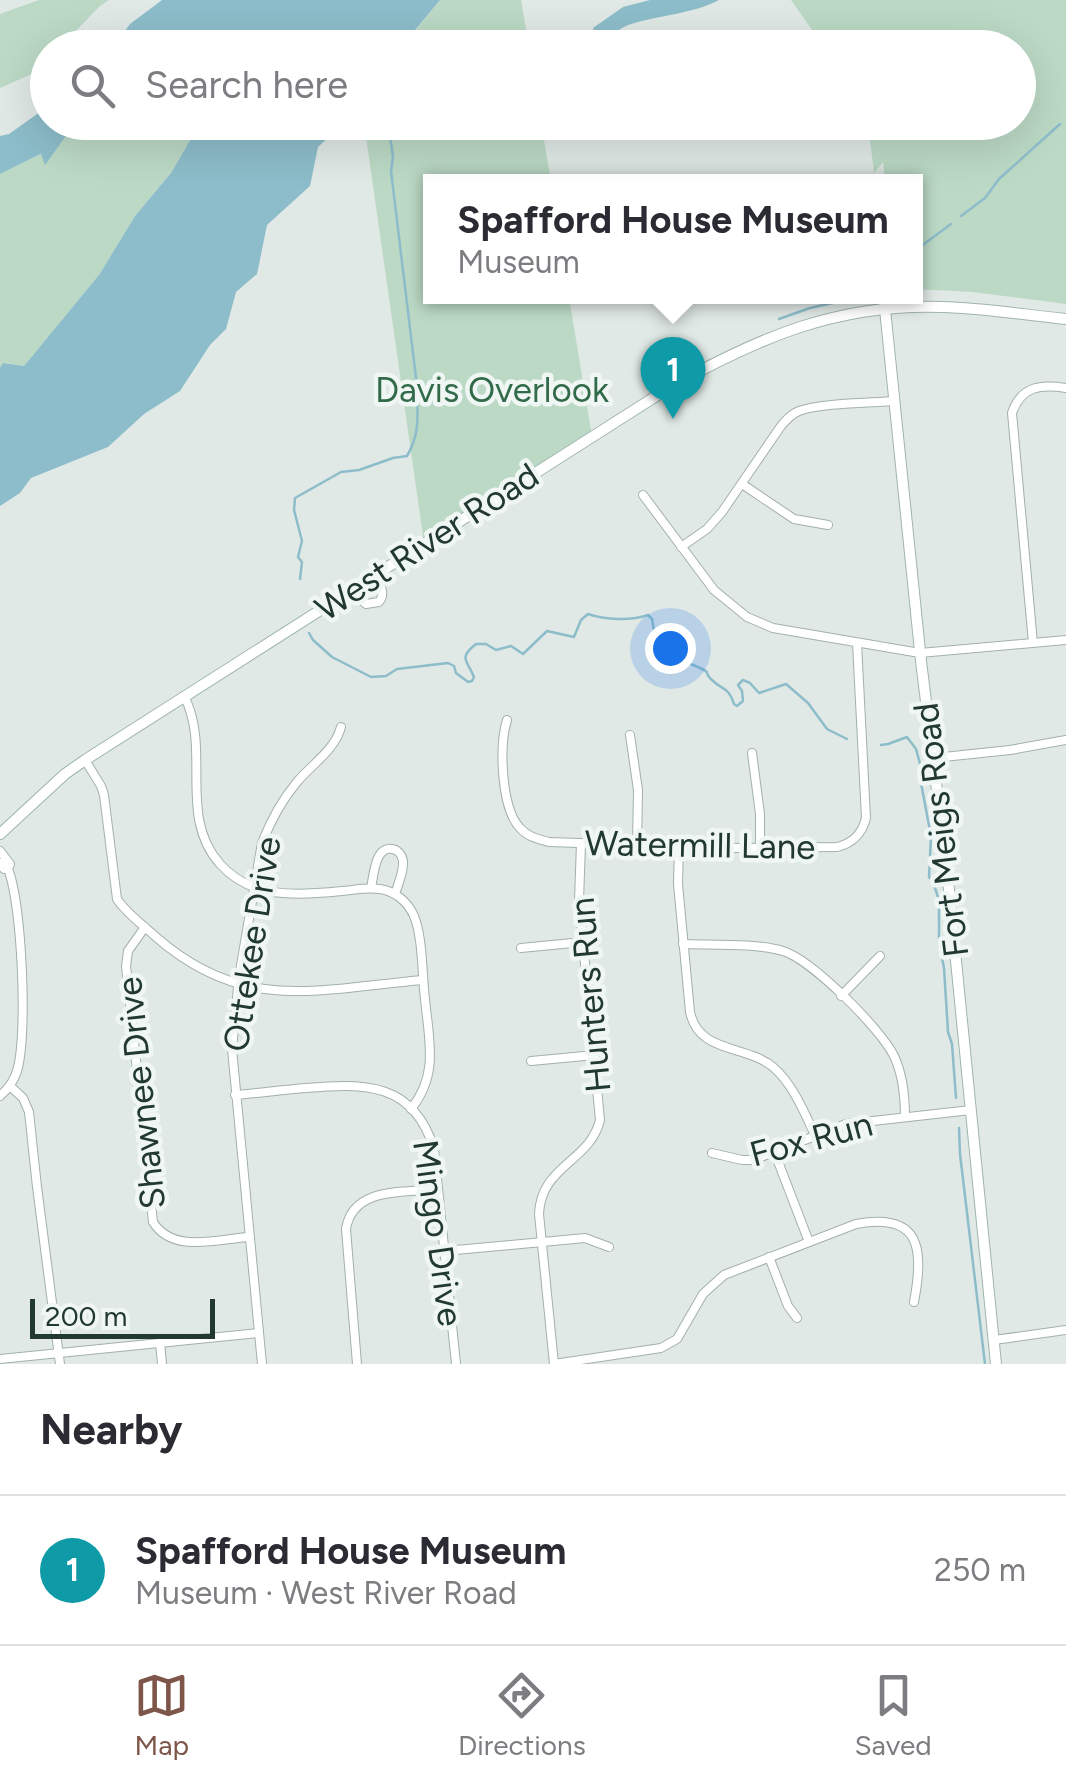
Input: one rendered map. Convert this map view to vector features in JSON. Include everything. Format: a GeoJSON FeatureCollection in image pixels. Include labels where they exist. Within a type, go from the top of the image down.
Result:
{"type":"FeatureCollection","features":[{"type":"Feature","properties":{"kind":"main road","name":"West River Road"},"geometry":{"type":"LineString","coordinates":[[0,834],[85,760],[672,386],[731,353],[809,323],[877,304]]}},
{"type":"Feature","properties":{"kind":"main road","name":"Fort Meigs Road"},"geometry":{"type":"LineString","coordinates":[[884,304],[996,1364]]}},
{"type":"Feature","properties":{"kind":"main road","name":"West River Road"},"geometry":{"type":"LineString","coordinates":[[907,304],[1066,319]]}},
{"type":"Feature","properties":{"kind":"street"},"geometry":{"type":"LineString","coordinates":[[1034,643],[1012,413],[1020,396],[1032,388],[1066,388]]}},
{"type":"Feature","properties":{"kind":"street"},"geometry":{"type":"LineString","coordinates":[[681,547],[713,523],[781,426],[795,413],[895,401]]}},
{"type":"Feature","properties":{"kind":"street"},"geometry":{"type":"LineString","coordinates":[[742,484],[794,518],[828,524]]}},
{"type":"Feature","properties":{"kind":"street"},"geometry":{"type":"LineString","coordinates":[[644,494],[714,590],[747,617],[787,632],[920,653],[1066,640]]}},
{"type":"Feature","properties":{"kind":"street"},"geometry":{"type":"LineString","coordinates":[[352,590],[366,604],[380,602],[382,589],[373,576]]}},
{"type":"Feature","properties":{"kind":"street","name":"Watermill Lane"},"geometry":{"type":"LineString","coordinates":[[507,720],[502,736],[508,807],[522,831],[535,838],[548,842],[680,847],[838,848],[851,842],[863,827],[866,808],[857,643]]}},
{"type":"Feature","properties":{"kind":"street"},"geometry":{"type":"LineString","coordinates":[[184,696],[196,726],[197,810],[202,832],[222,866],[254,888],[292,895],[382,889],[407,904],[416,920],[430,1066],[422,1094],[411,1109]]}},
{"type":"Feature","properties":{"kind":"street","name":"Ottekee Drive"},"geometry":{"type":"LineString","coordinates":[[262,1364],[232,1049],[238,985],[262,843],[271,821],[299,779],[337,739],[341,726]]}},
{"type":"Feature","properties":{"kind":"street"},"geometry":{"type":"LineString","coordinates":[[630,735],[638,790],[637,845]]}},
{"type":"Feature","properties":{"kind":"street"},"geometry":{"type":"LineString","coordinates":[[934,758],[1066,740]]}},
{"type":"Feature","properties":{"kind":"street"},"geometry":{"type":"LineString","coordinates":[[752,752],[760,848]]}},
{"type":"Feature","properties":{"kind":"street"},"geometry":{"type":"LineString","coordinates":[[85,760],[104,795],[116,894],[122,907],[194,966],[238,985],[289,992],[423,980]]}},
{"type":"Feature","properties":{"kind":"street","name":"Hunters Run"},"geometry":{"type":"LineString","coordinates":[[554,1364],[540,1203],[544,1188],[591,1141],[600,1110],[580,901],[581,842]]}},
{"type":"Feature","properties":{"kind":"street"},"geometry":{"type":"LineString","coordinates":[[680,847],[678,884],[683,944],[690,1012],[697,1031],[712,1043],[754,1055],[777,1070],[794,1093],[814,1136]]}},
{"type":"Feature","properties":{"kind":"street"},"geometry":{"type":"LineString","coordinates":[[371,888],[380,854],[392,848],[402,860],[396,894]]}},
{"type":"Feature","properties":{"kind":"street"},"geometry":{"type":"LineString","coordinates":[[0,851],[10,864],[22,992],[20,1060],[10,1086],[0,1096]]}},
{"type":"Feature","properties":{"kind":"street"},"geometry":{"type":"LineString","coordinates":[[0,863],[8,870]]}},
{"type":"Feature","properties":{"kind":"street","name":"Shawnee Drive"},"geometry":{"type":"LineString","coordinates":[[145,927],[128,951],[126,966],[152,1217],[159,1231],[176,1242],[249,1237]]}},
{"type":"Feature","properties":{"kind":"street"},"geometry":{"type":"LineString","coordinates":[[521,948],[583,942]]}},
{"type":"Feature","properties":{"kind":"street"},"geometry":{"type":"LineString","coordinates":[[683,944],[786,952],[804,961],[875,1029],[896,1059],[905,1116]]}},
{"type":"Feature","properties":{"kind":"street"},"geometry":{"type":"LineString","coordinates":[[842,996],[880,956]]}},
{"type":"Feature","properties":{"kind":"street"},"geometry":{"type":"LineString","coordinates":[[531,1060],[595,1055]]}},
{"type":"Feature","properties":{"kind":"street","name":"Mingo Drive"},"geometry":{"type":"LineString","coordinates":[[235,1095],[354,1084],[389,1093],[411,1109],[431,1140],[456,1364]]}},
{"type":"Feature","properties":{"kind":"street"},"geometry":{"type":"LineString","coordinates":[[10,1086],[30,1112],[60,1364]]}},
{"type":"Feature","properties":{"kind":"street","name":"Fox Run"},"geometry":{"type":"LineString","coordinates":[[712,1153],[747,1160],[846,1124],[971,1110]]}},
{"type":"Feature","properties":{"kind":"street"},"geometry":{"type":"LineString","coordinates":[[774,1151],[809,1242]]}},
{"type":"Feature","properties":{"kind":"street"},"geometry":{"type":"LineString","coordinates":[[357,1364],[346,1229],[350,1215],[359,1203],[372,1196],[438,1188]]}},
{"type":"Feature","properties":{"kind":"street"},"geometry":{"type":"LineString","coordinates":[[554,1364],[652,1351],[669,1344],[683,1332],[703,1294],[716,1280],[856,1224],[885,1221],[900,1226],[914,1238],[920,1274],[914,1302]]}},
{"type":"Feature","properties":{"kind":"street"},"geometry":{"type":"LineString","coordinates":[[445,1251],[585,1238],[609,1247]]}},
{"type":"Feature","properties":{"kind":"street"},"geometry":{"type":"LineString","coordinates":[[769,1257],[788,1306],[797,1318]]}},
{"type":"Feature","properties":{"kind":"street"},"geometry":{"type":"LineString","coordinates":[[994,1340],[1066,1330]]}},
{"type":"Feature","properties":{"kind":"street"},"geometry":{"type":"LineString","coordinates":[[0,1359],[258,1333]]}},
{"type":"Feature","properties":{"kind":"street"},"geometry":{"type":"LineString","coordinates":[[160,1342],[162,1364]]}},
{"type":"Feature","properties":{"kind":"green space"},"geometry":{"type":"Polygon","coordinates":[[[39,0],[109,0],[77,30],[30,30],[30,75],[0,88],[0,14],[39,0]]]}},
{"type":"Feature","properties":{"kind":"green space"},"geometry":{"type":"Polygon","coordinates":[[[440,0],[521,0],[526,30],[416,30],[440,0]]]}},
{"type":"Feature","properties":{"kind":"green space"},"geometry":{"type":"Polygon","coordinates":[[[791,0],[1066,0],[1066,304],[923,289],[923,174],[884,174],[883,162],[874,173],[870,140],[1036,140],[1036,30],[812,30],[791,0]]]}},
{"type":"Feature","properties":{"kind":"green space"},"geometry":{"type":"Polygon","coordinates":[[[63,140],[190,140],[171,173],[135,216],[99,275],[24,366],[4,363],[0,368],[0,174],[42,154],[45,164],[63,140]]]}},
{"type":"Feature","properties":{"kind":"green space","name":"Davis Overlook"},"geometry":{"type":"Polygon","coordinates":[[[366,140],[544,140],[550,174],[423,174],[423,304],[570,304],[592,437],[424,543],[366,140]]]}},
{"type":"Feature","properties":{"kind":"water"},"geometry":{"type":"Polygon","coordinates":[[[162,0],[440,0],[415,30],[126,30],[162,0]]]}},
{"type":"Feature","properties":{"kind":"water"},"geometry":{"type":"Polygon","coordinates":[[[650,0],[719,0],[619,30],[594,30],[623,7],[650,0]]]}},
{"type":"Feature","properties":{"kind":"water"},"geometry":{"type":"Polygon","coordinates":[[[30,119],[30,140],[63,140],[45,165],[41,154],[0,174],[0,136],[30,119]]]}},
{"type":"Feature","properties":{"kind":"water"},"geometry":{"type":"Polygon","coordinates":[[[190,140],[326,140],[318,147],[310,186],[267,225],[257,274],[236,292],[226,329],[210,345],[180,391],[144,414],[108,447],[31,478],[20,493],[0,506],[0,368],[3,363],[24,366],[99,275],[135,216],[171,173],[190,140]]]}},
{"type":"Feature","properties":{"kind":"waterway"},"geometry":{"type":"LineString","coordinates":[[961,216],[985,198],[999,179],[1060,124]]}},
{"type":"Feature","properties":{"kind":"waterway"},"geometry":{"type":"LineString","coordinates":[[300,579],[302,562],[298,557],[302,541],[295,498],[341,472],[407,456],[416,431],[417,386],[391,140]]}},
{"type":"Feature","properties":{"kind":"waterway"},"geometry":{"type":"LineString","coordinates":[[923,245],[951,224]]}},
{"type":"Feature","properties":{"kind":"waterway"},"geometry":{"type":"LineString","coordinates":[[779,319],[828,304]]}},
{"type":"Feature","properties":{"kind":"waterway"},"geometry":{"type":"LineString","coordinates":[[309,633],[332,657],[371,677],[386,676],[397,669],[448,663],[468,682],[474,677],[466,656],[476,644],[496,650],[511,646],[523,654],[547,631],[574,637],[588,614],[618,619],[648,615],[662,649],[681,654],[687,662],[706,671],[737,706],[743,701],[738,685],[743,680],[759,693],[786,684],[808,703],[827,729],[847,739]]}},
{"type":"Feature","properties":{"kind":"waterway"},"geometry":{"type":"LineString","coordinates":[[881,745],[907,737],[916,749],[922,771],[931,836],[929,877],[939,900],[939,943],[956,1098]]}},
{"type":"Feature","properties":{"kind":"waterway"},"geometry":{"type":"LineString","coordinates":[[959,1128],[985,1364]]}},
{"type":"Feature","properties":{"kind":"place","name":"Spafford House Museum"},"geometry":{"type":"Point","coordinates":[673,419]}}]}
